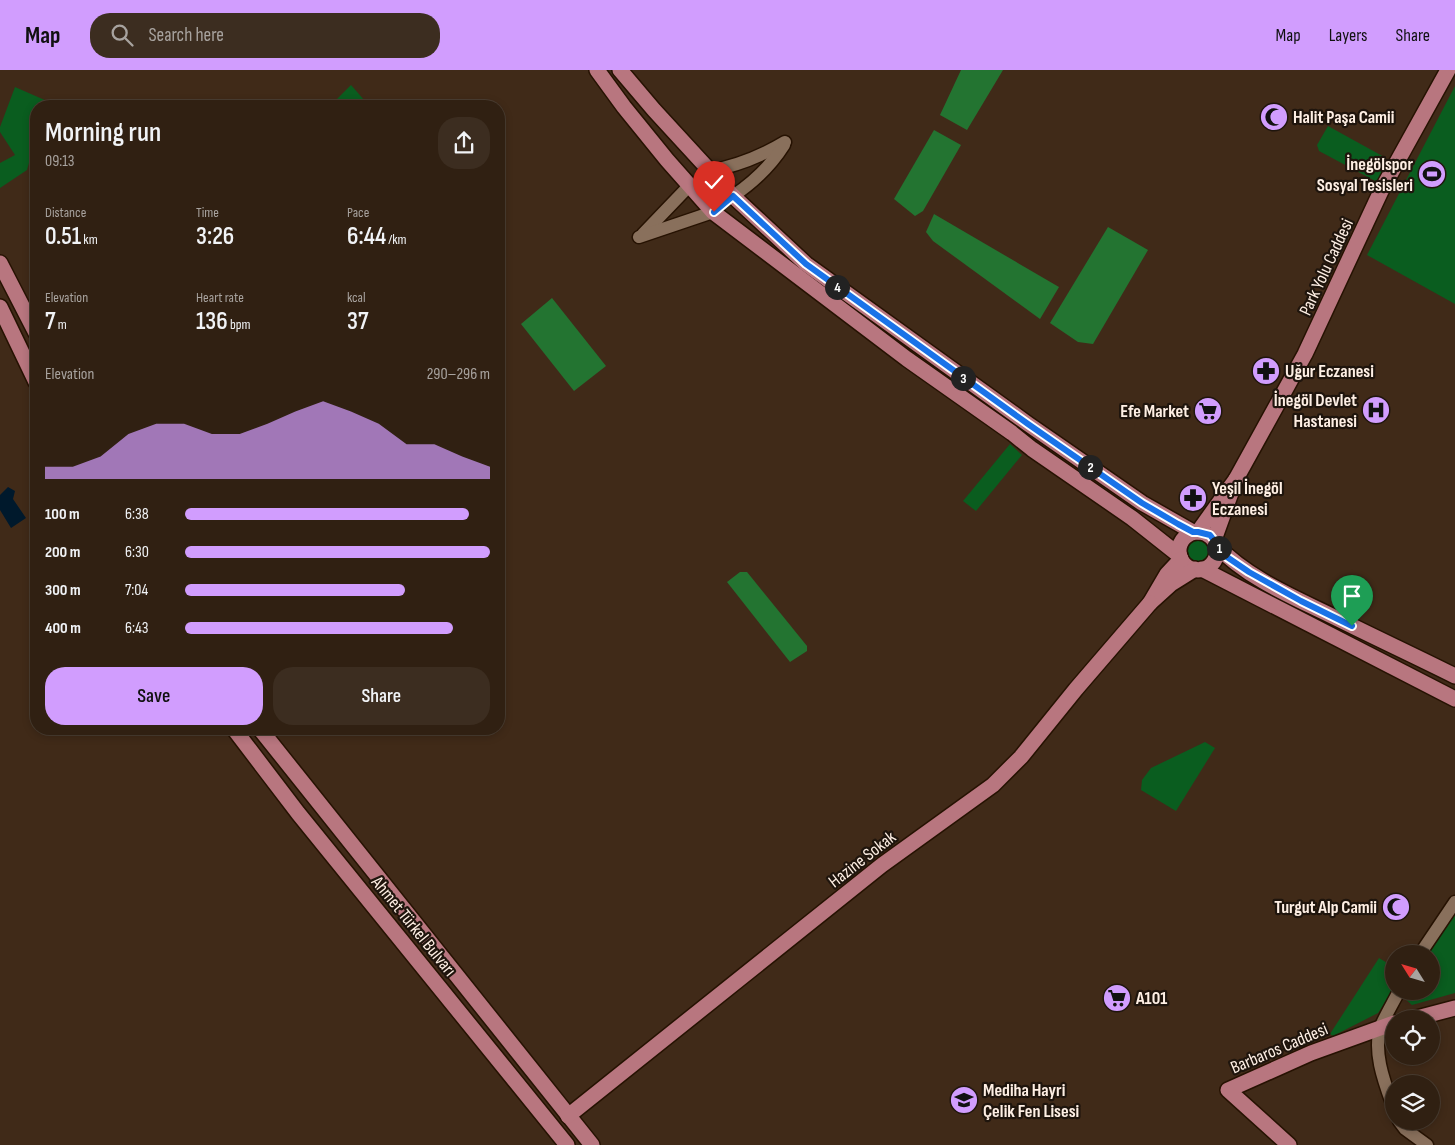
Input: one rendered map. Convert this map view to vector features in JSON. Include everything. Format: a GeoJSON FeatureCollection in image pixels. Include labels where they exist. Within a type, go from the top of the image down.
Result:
{"type":"FeatureCollection","features":[{"type":"Feature","properties":{"kind":"main road"},"geometry":{"type":"LineString","coordinates":[[597,70],[624,107],[689,186],[714,212],[907,359],[1132,518],[1181,558],[1189,567],[1199,569],[1455,699]]}},
{"type":"Feature","properties":{"kind":"main road"},"geometry":{"type":"LineString","coordinates":[[620,70],[733,196],[806,264],[834,285],[1142,503],[1196,532],[1210,535],[1227,557],[1249,572],[1292,596],[1455,676]]}},
{"type":"Feature","properties":{"kind":"main road","name":"Park Yolu Caddesi"},"geometry":{"type":"LineString","coordinates":[[1236,479],[1305,354],[1381,191],[1400,160],[1448,70]]}},
{"type":"Feature","properties":{"kind":"main road"},"geometry":{"type":"LineString","coordinates":[[689,186],[709,171]]}},
{"type":"Feature","properties":{"kind":"main road"},"geometry":{"type":"LineString","coordinates":[[714,212],[733,196]]}},
{"type":"Feature","properties":{"kind":"main road"},"geometry":{"type":"LineString","coordinates":[[0,263],[30,321]]}},
{"type":"Feature","properties":{"kind":"main road"},"geometry":{"type":"LineString","coordinates":[[0,307],[30,370]]}},
{"type":"Feature","properties":{"kind":"main road"},"geometry":{"type":"LineString","coordinates":[[1150,603],[1167,574],[1181,558],[1180,545],[1187,535],[1196,532],[1236,479]]}},
{"type":"Feature","properties":{"kind":"main road"},"geometry":{"type":"LineString","coordinates":[[1150,603],[1171,584],[1213,562],[1216,556],[1215,542],[1236,479]]}},
{"type":"Feature","properties":{"kind":"main road","name":"Hazine Sokak"},"geometry":{"type":"LineString","coordinates":[[568,1116],[882,865],[993,785],[1021,758],[1076,689],[1150,603]]}},
{"type":"Feature","properties":{"kind":"main road","name":"Ahmet Türkel Bulvarı"},"geometry":{"type":"LineString","coordinates":[[239,735],[298,813],[567,1145]]}},
{"type":"Feature","properties":{"kind":"main road","name":"Ahmet Türkel Bulvarı"},"geometry":{"type":"LineString","coordinates":[[265,735],[592,1145]]}},
{"type":"Feature","properties":{"kind":"main road"},"geometry":{"type":"LineString","coordinates":[[1440,1012],[1455,1008]]}},
{"type":"Feature","properties":{"kind":"main road","name":"Barbaros Caddesi"},"geometry":{"type":"LineString","coordinates":[[1289,1145],[1228,1090],[1311,1053],[1385,1026]]}},
{"type":"Feature","properties":{"kind":"street"},"geometry":{"type":"LineString","coordinates":[[709,171],[740,164],[764,155],[785,142],[774,161],[761,175],[733,196]]}},
{"type":"Feature","properties":{"kind":"street"},"geometry":{"type":"LineString","coordinates":[[689,186],[640,238],[714,212]]}},
{"type":"Feature","properties":{"kind":"street"},"geometry":{"type":"LineString","coordinates":[[1426,945],[1455,902]]}},
{"type":"Feature","properties":{"kind":"street"},"geometry":{"type":"LineString","coordinates":[[1385,1030],[1377,1044],[1385,1085]]}},
{"type":"Feature","properties":{"kind":"street"},"geometry":{"type":"LineString","coordinates":[[1406,1130],[1427,1145]]}},
{"type":"Feature","properties":{"kind":"green space"},"geometry":{"type":"Polygon","coordinates":[[[961,70],[1003,70],[967,130],[940,115],[961,70]]]}},
{"type":"Feature","properties":{"kind":"green space"},"geometry":{"type":"Polygon","coordinates":[[[351,85],[364,100],[336,100],[351,85]]]}},
{"type":"Feature","properties":{"kind":"green space","name":"İnegölspor Sosyal Tesisleri"},"geometry":{"type":"Polygon","coordinates":[[[1455,86],[1455,304],[1367,255],[1455,86]]]}},
{"type":"Feature","properties":{"kind":"green space"},"geometry":{"type":"Polygon","coordinates":[[[15,87],[45,100],[30,100],[30,159],[27,170],[0,188],[0,163],[15,155],[0,132],[0,127],[15,87]]]}},
{"type":"Feature","properties":{"kind":"green space"},"geometry":{"type":"Polygon","coordinates":[[[1328,126],[1386,158],[1387,168],[1379,183],[1319,151],[1317,145],[1328,126]]]}},
{"type":"Feature","properties":{"kind":"green space"},"geometry":{"type":"Polygon","coordinates":[[[934,130],[961,145],[923,211],[915,216],[894,199],[934,130]]]}},
{"type":"Feature","properties":{"kind":"green space"},"geometry":{"type":"Polygon","coordinates":[[[712,180],[722,194],[717,200],[711,201],[701,188],[705,183],[712,180]]]}},
{"type":"Feature","properties":{"kind":"green space"},"geometry":{"type":"Polygon","coordinates":[[[934,214],[1059,287],[1040,319],[933,241],[926,232],[934,214]]]}},
{"type":"Feature","properties":{"kind":"green space"},"geometry":{"type":"Polygon","coordinates":[[[1108,227],[1148,250],[1093,344],[1078,342],[1050,323],[1108,227]]]}},
{"type":"Feature","properties":{"kind":"green space"},"geometry":{"type":"Polygon","coordinates":[[[552,298],[606,366],[574,391],[521,324],[552,298]]]}},
{"type":"Feature","properties":{"kind":"green space"},"geometry":{"type":"Polygon","coordinates":[[[1010,444],[1022,455],[976,511],[963,501],[1010,444]]]}},
{"type":"Feature","properties":{"kind":"green space"},"geometry":{"type":"Polygon","coordinates":[[[1198,540],[1206,543],[1209,551],[1206,559],[1198,562],[1190,559],[1187,551],[1190,543],[1198,540]]]}},
{"type":"Feature","properties":{"kind":"green space"},"geometry":{"type":"Polygon","coordinates":[[[740,572],[747,572],[807,646],[807,651],[790,662],[727,582],[740,572]]]}},
{"type":"Feature","properties":{"kind":"green space"},"geometry":{"type":"Polygon","coordinates":[[[1205,742],[1215,748],[1176,811],[1141,790],[1142,780],[1151,768],[1205,742]]]}},
{"type":"Feature","properties":{"kind":"green space"},"geometry":{"type":"Polygon","coordinates":[[[1455,911],[1455,993],[1440,997],[1440,945],[1434,945],[1455,911]]]}},
{"type":"Feature","properties":{"kind":"green space"},"geometry":{"type":"Polygon","coordinates":[[[1379,958],[1385,962],[1385,1000],[1387,1000],[1378,1013],[1333,1036],[1330,1034],[1379,958]]]}},
{"type":"Feature","properties":{"kind":"green space"},"geometry":{"type":"Polygon","coordinates":[[[1406,1000],[1430,1000],[1412,1005],[1406,1000]]]}},
{"type":"Feature","properties":{"kind":"water"},"geometry":{"type":"Polygon","coordinates":[[[8,487],[15,491],[13,499],[26,518],[11,528],[0,510],[0,495],[8,487]]]}},
{"type":"Feature","properties":{"kind":"place","name":"Halit Paşa Camii"},"geometry":{"type":"Point","coordinates":[1274,117]}},
{"type":"Feature","properties":{"kind":"place","name":"İnegölspor Sosyal Tesisleri"},"geometry":{"type":"Point","coordinates":[1432,174]}},
{"type":"Feature","properties":{"kind":"place","name":"Uğur Eczanesi"},"geometry":{"type":"Point","coordinates":[1266,371]}},
{"type":"Feature","properties":{"kind":"place","name":"İnegöl Devlet Hastanesi"},"geometry":{"type":"Point","coordinates":[1376,410]}},
{"type":"Feature","properties":{"kind":"place","name":"Efe Market"},"geometry":{"type":"Point","coordinates":[1208,411]}},
{"type":"Feature","properties":{"kind":"place","name":"Yeşil İnegöl Eczanesi"},"geometry":{"type":"Point","coordinates":[1193,498]}},
{"type":"Feature","properties":{"kind":"place","name":"Turgut Alp Camii"},"geometry":{"type":"Point","coordinates":[1396,907]}},
{"type":"Feature","properties":{"kind":"place","name":"A101"},"geometry":{"type":"Point","coordinates":[1117,998]}},
{"type":"Feature","properties":{"kind":"place","name":"Mediha Hayri Çelik Fen Lisesi"},"geometry":{"type":"Point","coordinates":[964,1100]}},
{"type":"Feature","properties":{"kind":"route"},"geometry":{"type":"LineString","coordinates":[[714,212],[733,196],[755,219],[806,264],[1028,424],[1142,503],[1193,532],[1210,535],[1227,557],[1249,572],[1301,601],[1352,626]]}}]}
